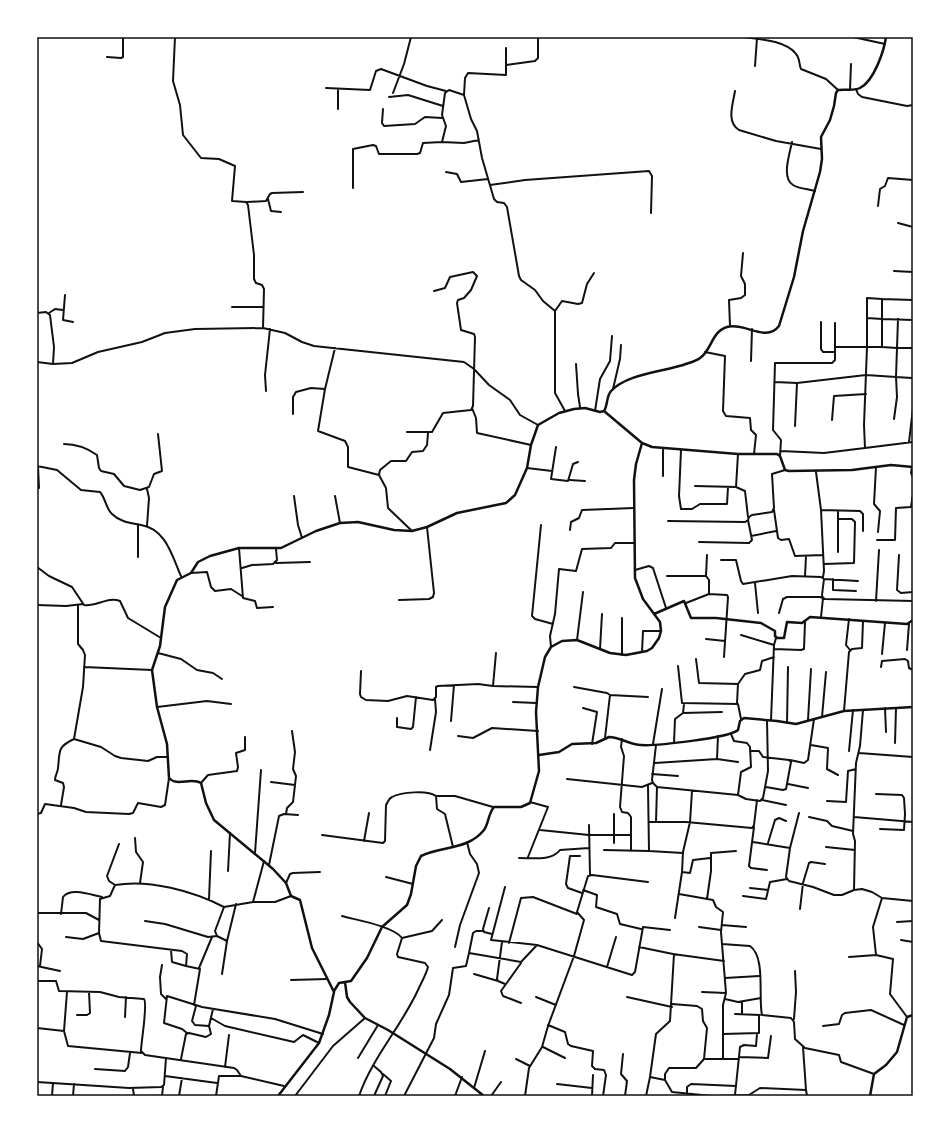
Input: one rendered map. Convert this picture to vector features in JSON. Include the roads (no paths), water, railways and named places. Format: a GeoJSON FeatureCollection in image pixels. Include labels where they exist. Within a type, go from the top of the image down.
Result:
{"type":"FeatureCollection","features":[{"type":"Feature","properties":{"kind":"street"},"geometry":{"type":"LineString","coordinates":[[107,57],[123,57],[123,37]]}},
{"type":"Feature","properties":{"kind":"street"},"geometry":{"type":"LineString","coordinates":[[175,37],[173,81],[180,106],[183,135],[201,158],[220,159],[235,166],[232,201],[246,202],[264,201],[268,199]]}},
{"type":"Feature","properties":{"kind":"street"},"geometry":{"type":"LineString","coordinates":[[393,93],[400,76],[411,37]]}},
{"type":"Feature","properties":{"kind":"street"},"geometry":{"type":"LineString","coordinates":[[506,65],[535,62],[538,58],[538,37]]}},
{"type":"Feature","properties":{"kind":"street"},"geometry":{"type":"LineString","coordinates":[[742,37],[768,40],[791,50],[798,56],[801,69],[826,79],[838,90],[856,89],[865,84],[882,56],[886,37]]}},
{"type":"Feature","properties":{"kind":"street"},"geometry":{"type":"LineString","coordinates":[[853,37],[885,44]]}},
{"type":"Feature","properties":{"kind":"street"},"geometry":{"type":"LineString","coordinates":[[755,66],[757,38]]}},
{"type":"Feature","properties":{"kind":"street"},"geometry":{"type":"LineString","coordinates":[[506,48],[506,72],[504,76],[468,74],[465,78],[464,95],[479,140],[495,201],[504,203],[507,207],[514,251],[521,280],[535,290],[555,311]]}},
{"type":"Feature","properties":{"kind":"street"},"geometry":{"type":"LineString","coordinates":[[850,90],[851,64]]}},
{"type":"Feature","properties":{"kind":"street"},"geometry":{"type":"LineString","coordinates":[[326,88],[370,90],[378,69],[385,69],[426,86],[464,95]]}},
{"type":"Feature","properties":{"kind":"street"},"geometry":{"type":"LineString","coordinates":[[338,89],[338,109]]}},
{"type":"Feature","properties":{"kind":"street"},"geometry":{"type":"LineString","coordinates":[[856,89],[858,94],[862,96],[907,106],[913,105]]}},
{"type":"Feature","properties":{"kind":"street"},"geometry":{"type":"LineString","coordinates":[[612,390],[634,377],[667,370],[698,360],[705,352],[716,333],[730,326],[752,329],[758,332],[771,333],[779,326],[794,277],[803,231],[815,191],[822,160],[821,137],[830,120],[838,90]]}},
{"type":"Feature","properties":{"kind":"street"},"geometry":{"type":"LineString","coordinates":[[442,142],[446,126],[442,118],[446,91]]}},
{"type":"Feature","properties":{"kind":"street"},"geometry":{"type":"LineString","coordinates":[[735,91],[731,117],[735,128],[770,139],[821,148]]}},
{"type":"Feature","properties":{"kind":"street"},"geometry":{"type":"LineString","coordinates":[[389,97],[408,95],[443,106]]}},
{"type":"Feature","properties":{"kind":"street"},"geometry":{"type":"LineString","coordinates":[[383,109],[382,123],[384,126],[417,123],[423,118],[442,118]]}},
{"type":"Feature","properties":{"kind":"street"},"geometry":{"type":"LineString","coordinates":[[353,188],[353,149],[373,145],[376,146],[379,154],[417,154],[420,152],[424,144],[442,142],[464,143],[479,140]]}},
{"type":"Feature","properties":{"kind":"street"},"geometry":{"type":"LineString","coordinates":[[792,142],[787,172],[790,182],[793,185],[815,191]]}},
{"type":"Feature","properties":{"kind":"street"},"geometry":{"type":"LineString","coordinates":[[490,185],[525,180],[649,171],[652,176],[651,212]]}},
{"type":"Feature","properties":{"kind":"street"},"geometry":{"type":"LineString","coordinates":[[446,172],[455,173],[461,182],[488,179]]}},
{"type":"Feature","properties":{"kind":"street"},"geometry":{"type":"LineString","coordinates":[[878,206],[880,189],[885,186],[888,178],[913,180]]}},
{"type":"Feature","properties":{"kind":"street"},"geometry":{"type":"LineString","coordinates":[[281,212],[271,211],[268,199],[270,194],[303,192]]}},
{"type":"Feature","properties":{"kind":"street"},"geometry":{"type":"LineString","coordinates":[[246,202],[248,205],[252,234],[254,279],[256,283],[263,287],[263,328]]}},
{"type":"Feature","properties":{"kind":"street"},"geometry":{"type":"LineString","coordinates":[[898,223],[913,227]]}},
{"type":"Feature","properties":{"kind":"street"},"geometry":{"type":"LineString","coordinates":[[730,326],[729,300],[741,298],[744,295],[745,284],[741,276],[743,253]]}},
{"type":"Feature","properties":{"kind":"street"},"geometry":{"type":"LineString","coordinates":[[894,271],[913,272]]}},
{"type":"Feature","properties":{"kind":"street"},"geometry":{"type":"LineString","coordinates":[[434,291],[445,288],[448,279],[453,276],[473,272],[477,276],[471,290],[464,298],[458,300],[457,303],[461,330],[474,334],[475,337],[472,408],[476,418],[478,433],[531,445]]}},
{"type":"Feature","properties":{"kind":"street"},"geometry":{"type":"LineString","coordinates":[[564,411],[555,393],[555,311],[562,301],[578,304],[582,303],[587,284],[594,273]]}},
{"type":"Feature","properties":{"kind":"street"},"geometry":{"type":"LineString","coordinates":[[65,295],[63,320],[73,322]]}},
{"type":"Feature","properties":{"kind":"street"},"geometry":{"type":"LineString","coordinates":[[865,448],[867,298],[913,301]]}},
{"type":"Feature","properties":{"kind":"street"},"geometry":{"type":"LineString","coordinates":[[882,298],[882,347]]}},
{"type":"Feature","properties":{"kind":"street"},"geometry":{"type":"LineString","coordinates":[[232,307],[263,307]]}},
{"type":"Feature","properties":{"kind":"street"},"geometry":{"type":"LineString","coordinates":[[37,313],[49,313],[55,309],[63,310]]}},
{"type":"Feature","properties":{"kind":"street"},"geometry":{"type":"LineString","coordinates":[[49,313],[53,335],[53,364]]}},
{"type":"Feature","properties":{"kind":"street"},"geometry":{"type":"LineString","coordinates":[[867,318],[913,320]]}},
{"type":"Feature","properties":{"kind":"street"},"geometry":{"type":"LineString","coordinates":[[894,419],[898,319]]}},
{"type":"Feature","properties":{"kind":"street"},"geometry":{"type":"LineString","coordinates":[[821,322],[821,349],[823,352],[835,352]]}},
{"type":"Feature","properties":{"kind":"street"},"geometry":{"type":"LineString","coordinates":[[786,470],[780,456],[781,440],[773,430],[776,362],[832,363],[835,360],[835,323]]}},
{"type":"Feature","properties":{"kind":"street"},"geometry":{"type":"LineString","coordinates":[[913,324],[913,403]]}},
{"type":"Feature","properties":{"kind":"street"},"geometry":{"type":"LineString","coordinates":[[37,362],[53,364],[78,361],[114,348],[142,342],[165,333],[181,330],[263,328],[285,333],[302,342],[314,346],[457,360],[464,362],[474,369],[489,385],[510,400],[520,415],[538,425]]}},
{"type":"Feature","properties":{"kind":"street"},"geometry":{"type":"LineString","coordinates":[[266,391],[265,375],[270,329]]}},
{"type":"Feature","properties":{"kind":"street"},"geometry":{"type":"LineString","coordinates":[[751,361],[752,329]]}},
{"type":"Feature","properties":{"kind":"street"},"geometry":{"type":"LineString","coordinates":[[595,411],[600,379],[610,361],[612,336]]}},
{"type":"Feature","properties":{"kind":"street"},"geometry":{"type":"LineString","coordinates":[[604,411],[612,390],[620,359],[621,345]]}},
{"type":"Feature","properties":{"kind":"street"},"geometry":{"type":"LineString","coordinates":[[835,347],[913,348]]}},
{"type":"Feature","properties":{"kind":"street"},"geometry":{"type":"LineString","coordinates":[[335,348],[325,389],[318,431],[345,441],[348,447],[348,467],[379,474]]}},
{"type":"Feature","properties":{"kind":"street"},"geometry":{"type":"LineString","coordinates":[[705,352],[725,356],[723,411],[726,416],[750,418],[751,430],[756,435],[754,454]]}},
{"type":"Feature","properties":{"kind":"street"},"geometry":{"type":"LineString","coordinates":[[576,364],[580,408]]}},
{"type":"Feature","properties":{"kind":"street"},"geometry":{"type":"LineString","coordinates":[[775,382],[797,383],[866,375],[912,378]]}},
{"type":"Feature","properties":{"kind":"street"},"geometry":{"type":"LineString","coordinates":[[794,426],[797,383]]}},
{"type":"Feature","properties":{"kind":"street"},"geometry":{"type":"LineString","coordinates":[[293,414],[293,397],[296,392],[311,388],[325,389]]}},
{"type":"Feature","properties":{"kind":"street"},"geometry":{"type":"LineString","coordinates":[[832,420],[834,396],[866,394]]}},
{"type":"Feature","properties":{"kind":"street"},"geometry":{"type":"LineString","coordinates":[[407,432],[428,433],[434,430],[443,413],[471,410],[472,408]]}},
{"type":"Feature","properties":{"kind":"street"},"geometry":{"type":"LineString","coordinates":[[191,573],[198,562],[203,558],[239,548],[276,549],[287,546],[329,526],[340,523],[358,522],[394,530],[412,531],[427,527],[457,513],[506,503],[515,495],[528,468],[531,445],[538,425],[564,411],[580,408],[604,411],[642,443],[652,447],[780,456]]}},
{"type":"Feature","properties":{"kind":"street"},"geometry":{"type":"LineString","coordinates":[[909,442],[913,408]]}},
{"type":"Feature","properties":{"kind":"street"},"geometry":{"type":"LineString","coordinates":[[412,531],[388,508],[386,488],[379,474],[382,467],[391,462],[406,461],[412,452],[423,451],[426,449],[428,433]]}},
{"type":"Feature","properties":{"kind":"street"},"geometry":{"type":"LineString","coordinates":[[147,526],[149,498],[147,489],[154,474],[162,472],[158,434]]}},
{"type":"Feature","properties":{"kind":"street"},"geometry":{"type":"LineString","coordinates":[[781,451],[824,453],[913,442]]}},
{"type":"Feature","properties":{"kind":"street"},"geometry":{"type":"LineString","coordinates":[[322,835],[380,843],[385,841],[386,806],[390,798],[411,793],[434,794],[436,796],[455,796],[494,807],[521,808],[530,802],[539,771],[536,703],[538,687],[545,656],[551,647],[562,641],[577,640],[600,649],[622,655],[642,653],[652,648],[661,631],[660,622],[648,607],[635,578],[634,508],[636,464],[642,443]]}},
{"type":"Feature","properties":{"kind":"street"},"geometry":{"type":"LineString","coordinates":[[64,444],[77,445],[97,455],[99,468],[114,474],[124,486],[140,490],[147,489]]}},
{"type":"Feature","properties":{"kind":"street"},"geometry":{"type":"LineString","coordinates":[[556,447],[551,479],[566,482],[570,480],[585,481]]}},
{"type":"Feature","properties":{"kind":"street"},"geometry":{"type":"LineString","coordinates":[[663,448],[663,476]]}},
{"type":"Feature","properties":{"kind":"street"},"geometry":{"type":"LineString","coordinates":[[681,450],[679,496],[681,510],[692,509],[700,504],[727,504],[728,487]]}},
{"type":"Feature","properties":{"kind":"street"},"geometry":{"type":"LineString","coordinates":[[736,487],[738,454]]}},
{"type":"Feature","properties":{"kind":"street"},"geometry":{"type":"LineString","coordinates":[[570,480],[572,464],[578,462]]}},
{"type":"Feature","properties":{"kind":"street"},"geometry":{"type":"LineString","coordinates":[[823,555],[795,556],[789,539],[779,540],[776,531],[772,474],[786,470],[816,472],[852,470],[891,465],[913,467],[911,473],[913,477]]}},
{"type":"Feature","properties":{"kind":"street"},"geometry":{"type":"LineString","coordinates":[[39,488],[38,466],[57,470],[81,490],[93,490],[100,492],[111,513],[124,522],[147,526],[158,532],[165,540],[181,576]]}},
{"type":"Feature","properties":{"kind":"street"},"geometry":{"type":"LineString","coordinates":[[876,466],[874,504],[880,511],[878,532]]}},
{"type":"Feature","properties":{"kind":"street"},"geometry":{"type":"LineString","coordinates":[[528,468],[552,471]]}},
{"type":"Feature","properties":{"kind":"street"},"geometry":{"type":"LineString","coordinates":[[816,472],[824,564],[821,617]]}},
{"type":"Feature","properties":{"kind":"street"},"geometry":{"type":"LineString","coordinates":[[695,486],[736,487],[745,491],[751,536],[751,542],[749,543],[699,542]]}},
{"type":"Feature","properties":{"kind":"street"},"geometry":{"type":"LineString","coordinates":[[877,540],[894,540],[896,508],[911,507],[913,495]]}},
{"type":"Feature","properties":{"kind":"street"},"geometry":{"type":"LineString","coordinates":[[294,496],[298,524],[302,538]]}},
{"type":"Feature","properties":{"kind":"street"},"geometry":{"type":"LineString","coordinates":[[335,496],[340,523]]}},
{"type":"Feature","properties":{"kind":"street"},"geometry":{"type":"LineString","coordinates":[[570,530],[571,522],[579,518],[582,510],[634,508]]}},
{"type":"Feature","properties":{"kind":"street"},"geometry":{"type":"LineString","coordinates":[[749,517],[752,514],[774,510]]}},
{"type":"Feature","properties":{"kind":"street"},"geometry":{"type":"LineString","coordinates":[[820,510],[862,512],[863,531]]}},
{"type":"Feature","properties":{"kind":"street"},"geometry":{"type":"LineString","coordinates":[[838,511],[838,552]]}},
{"type":"Feature","properties":{"kind":"street"},"geometry":{"type":"LineString","coordinates":[[824,564],[853,565],[855,561],[854,520],[838,519]]}},
{"type":"Feature","properties":{"kind":"street"},"geometry":{"type":"LineString","coordinates":[[668,521],[718,523],[745,522],[748,520]]}},
{"type":"Feature","properties":{"kind":"street"},"geometry":{"type":"LineString","coordinates":[[138,524],[138,556]]}},
{"type":"Feature","properties":{"kind":"street"},"geometry":{"type":"LineString","coordinates":[[541,525],[532,616],[535,619],[553,624]]}},
{"type":"Feature","properties":{"kind":"street"},"geometry":{"type":"LineString","coordinates":[[399,600],[428,599],[433,597],[434,593],[427,527]]}},
{"type":"Feature","properties":{"kind":"street"},"geometry":{"type":"LineString","coordinates":[[751,536],[776,531]]}},
{"type":"Feature","properties":{"kind":"street"},"geometry":{"type":"LineString","coordinates":[[551,647],[550,636],[553,624],[559,569],[576,570],[582,549],[611,548],[615,543],[635,543]]}},
{"type":"Feature","properties":{"kind":"street"},"geometry":{"type":"LineString","coordinates":[[239,548],[242,568],[242,596]]}},
{"type":"Feature","properties":{"kind":"street"},"geometry":{"type":"LineString","coordinates":[[276,549],[276,563]]}},
{"type":"Feature","properties":{"kind":"street"},"geometry":{"type":"LineString","coordinates":[[876,601],[879,550]]}},
{"type":"Feature","properties":{"kind":"street"},"geometry":{"type":"LineString","coordinates":[[707,555],[706,576],[709,580],[709,594]]}},
{"type":"Feature","properties":{"kind":"street"},"geometry":{"type":"LineString","coordinates":[[899,555],[897,590],[901,593],[913,592]]}},
{"type":"Feature","properties":{"kind":"street"},"geometry":{"type":"LineString","coordinates":[[805,576],[806,556]]}},
{"type":"Feature","properties":{"kind":"street"},"geometry":{"type":"LineString","coordinates":[[721,560],[736,560],[742,583],[755,583],[786,577],[805,576],[858,581]]}},
{"type":"Feature","properties":{"kind":"street"},"geometry":{"type":"LineString","coordinates":[[242,568],[248,565],[310,562]]}},
{"type":"Feature","properties":{"kind":"street"},"geometry":{"type":"LineString","coordinates":[[635,570],[648,566],[653,568],[666,608]]}},
{"type":"Feature","properties":{"kind":"street"},"geometry":{"type":"LineString","coordinates":[[37,567],[49,576],[72,587],[83,604]]}},
{"type":"Feature","properties":{"kind":"street"},"geometry":{"type":"LineString","coordinates":[[37,814],[41,813],[45,804],[86,812],[129,814],[133,813],[138,804],[161,807],[164,805],[169,778],[168,757],[164,732],[157,707],[152,670],[161,639],[165,607],[174,585],[181,576],[191,573],[207,572],[211,587],[215,591],[231,589],[242,596],[245,600],[255,601],[257,608],[273,607]]}},
{"type":"Feature","properties":{"kind":"street"},"geometry":{"type":"LineString","coordinates":[[667,576],[706,576]]}},
{"type":"Feature","properties":{"kind":"street"},"geometry":{"type":"LineString","coordinates":[[833,579],[833,590],[856,591]]}},
{"type":"Feature","properties":{"kind":"street"},"geometry":{"type":"LineString","coordinates":[[755,583],[758,613]]}},
{"type":"Feature","properties":{"kind":"street"},"geometry":{"type":"LineString","coordinates":[[577,640],[583,592]]}},
{"type":"Feature","properties":{"kind":"street"},"geometry":{"type":"LineString","coordinates":[[654,614],[682,602],[686,603],[709,594],[725,595],[728,597],[724,658]]}},
{"type":"Feature","properties":{"kind":"street"},"geometry":{"type":"LineString","coordinates":[[779,613],[783,599],[787,597],[913,601]]}},
{"type":"Feature","properties":{"kind":"street"},"geometry":{"type":"LineString","coordinates":[[37,605],[90,605],[117,599],[122,603],[128,618],[161,639]]}},
{"type":"Feature","properties":{"kind":"street"},"geometry":{"type":"LineString","coordinates":[[686,603],[691,618],[726,619],[763,624],[775,630],[776,638],[774,645],[766,787],[762,800]]}},
{"type":"Feature","properties":{"kind":"street"},"geometry":{"type":"LineString","coordinates":[[74,738],[73,734],[83,687],[84,667],[84,652],[79,646],[78,641],[78,605]]}},
{"type":"Feature","properties":{"kind":"street"},"geometry":{"type":"LineString","coordinates":[[600,649],[602,614]]}},
{"type":"Feature","properties":{"kind":"street"},"geometry":{"type":"LineString","coordinates":[[774,649],[804,649],[805,622],[810,617],[909,624]]}},
{"type":"Feature","properties":{"kind":"street"},"geometry":{"type":"LineString","coordinates":[[622,618],[622,655]]}},
{"type":"Feature","properties":{"kind":"street"},"geometry":{"type":"LineString","coordinates":[[844,711],[850,650],[846,645],[849,619]]}},
{"type":"Feature","properties":{"kind":"street"},"geometry":{"type":"LineString","coordinates":[[908,650],[909,624],[913,620]]}},
{"type":"Feature","properties":{"kind":"street"},"geometry":{"type":"LineString","coordinates":[[850,650],[862,648],[863,621]]}},
{"type":"Feature","properties":{"kind":"street"},"geometry":{"type":"LineString","coordinates":[[776,638],[784,638],[786,622],[805,622]]}},
{"type":"Feature","properties":{"kind":"street"},"geometry":{"type":"LineString","coordinates":[[882,654],[884,623]]}},
{"type":"Feature","properties":{"kind":"street"},"geometry":{"type":"LineString","coordinates":[[642,653],[643,631],[661,631]]}},
{"type":"Feature","properties":{"kind":"street"},"geometry":{"type":"LineString","coordinates":[[741,635],[774,645]]}},
{"type":"Feature","properties":{"kind":"street"},"geometry":{"type":"LineString","coordinates":[[706,640],[725,641]]}},
{"type":"Feature","properties":{"kind":"street"},"geometry":{"type":"LineString","coordinates":[[158,652],[181,660],[197,670],[213,673],[222,678]]}},
{"type":"Feature","properties":{"kind":"street"},"geometry":{"type":"LineString","coordinates":[[493,686],[496,653]]}},
{"type":"Feature","properties":{"kind":"street"},"geometry":{"type":"LineString","coordinates":[[539,755],[559,752],[570,744],[592,744],[605,738],[614,737],[637,745],[674,743],[731,734],[738,730],[741,719],[739,705],[737,704],[738,684],[744,674],[760,670],[762,661],[774,657]]}},
{"type":"Feature","properties":{"kind":"street"},"geometry":{"type":"LineString","coordinates":[[696,659],[699,683],[738,684]]}},
{"type":"Feature","properties":{"kind":"street"},"geometry":{"type":"LineString","coordinates":[[881,667],[882,661],[905,659],[908,661],[909,668],[913,670]]}},
{"type":"Feature","properties":{"kind":"street"},"geometry":{"type":"LineString","coordinates":[[678,666],[682,701],[684,704],[683,714]]}},
{"type":"Feature","properties":{"kind":"street"},"geometry":{"type":"LineString","coordinates":[[84,667],[152,670]]}},
{"type":"Feature","properties":{"kind":"street"},"geometry":{"type":"LineString","coordinates":[[788,667],[788,723]]}},
{"type":"Feature","properties":{"kind":"street"},"geometry":{"type":"LineString","coordinates":[[808,721],[811,670]]}},
{"type":"Feature","properties":{"kind":"street"},"geometry":{"type":"LineString","coordinates":[[361,671],[360,694],[363,699],[388,701],[404,696],[435,699]]}},
{"type":"Feature","properties":{"kind":"street"},"geometry":{"type":"LineString","coordinates":[[822,717],[826,672]]}},
{"type":"Feature","properties":{"kind":"street"},"geometry":{"type":"LineString","coordinates":[[430,750],[436,712],[436,687],[478,684],[493,686],[538,687]]}},
{"type":"Feature","properties":{"kind":"street"},"geometry":{"type":"LineString","coordinates":[[451,721],[454,685]]}},
{"type":"Feature","properties":{"kind":"street"},"geometry":{"type":"LineString","coordinates":[[574,688],[607,693],[610,695],[648,697]]}},
{"type":"Feature","properties":{"kind":"street"},"geometry":{"type":"LineString","coordinates":[[652,783],[662,688]]}},
{"type":"Feature","properties":{"kind":"street"},"geometry":{"type":"LineString","coordinates":[[605,738],[610,695]]}},
{"type":"Feature","properties":{"kind":"street"},"geometry":{"type":"LineString","coordinates":[[397,718],[397,728],[411,729],[414,727],[416,697]]}},
{"type":"Feature","properties":{"kind":"street"},"geometry":{"type":"LineString","coordinates":[[157,707],[207,701],[231,704]]}},
{"type":"Feature","properties":{"kind":"street"},"geometry":{"type":"LineString","coordinates":[[513,702],[536,703]]}},
{"type":"Feature","properties":{"kind":"street"},"geometry":{"type":"LineString","coordinates":[[684,704],[737,704]]}},
{"type":"Feature","properties":{"kind":"street"},"geometry":{"type":"LineString","coordinates":[[741,719],[769,720],[796,724],[844,711],[913,707]]}},
{"type":"Feature","properties":{"kind":"street"},"geometry":{"type":"LineString","coordinates":[[583,708],[595,711],[597,713],[592,744]]}},
{"type":"Feature","properties":{"kind":"street"},"geometry":{"type":"LineString","coordinates":[[885,708],[886,732]]}},
{"type":"Feature","properties":{"kind":"street"},"geometry":{"type":"LineString","coordinates":[[895,743],[896,708]]}},
{"type":"Feature","properties":{"kind":"street"},"geometry":{"type":"LineString","coordinates":[[849,751],[853,710]]}},
{"type":"Feature","properties":{"kind":"street"},"geometry":{"type":"LineString","coordinates":[[854,890],[855,850],[853,831],[856,769],[863,710]]}},
{"type":"Feature","properties":{"kind":"street"},"geometry":{"type":"LineString","coordinates":[[674,743],[675,719],[683,714],[722,712]]}},
{"type":"Feature","properties":{"kind":"street"},"geometry":{"type":"LineString","coordinates":[[750,751],[758,751],[761,756],[807,762],[814,720]]}},
{"type":"Feature","properties":{"kind":"street"},"geometry":{"type":"LineString","coordinates":[[458,736],[473,738],[492,728],[538,731]]}},
{"type":"Feature","properties":{"kind":"street"},"geometry":{"type":"LineString","coordinates":[[286,814],[287,808],[293,802],[296,776],[293,769],[295,752],[292,732]]}},
{"type":"Feature","properties":{"kind":"street"},"geometry":{"type":"LineString","coordinates":[[731,734],[734,740],[749,744],[750,751],[751,765],[749,769],[741,772],[738,795]]}},
{"type":"Feature","properties":{"kind":"street"},"geometry":{"type":"LineString","coordinates":[[717,759],[718,736]]}},
{"type":"Feature","properties":{"kind":"street"},"geometry":{"type":"LineString","coordinates":[[201,783],[208,776],[237,771],[238,767],[236,752],[245,750],[245,737]]}},
{"type":"Feature","properties":{"kind":"street"},"geometry":{"type":"LineString","coordinates":[[74,738],[101,747],[112,755],[121,758],[148,761],[158,757],[168,757]]}},
{"type":"Feature","properties":{"kind":"street"},"geometry":{"type":"LineString","coordinates":[[61,806],[64,787],[63,783],[56,780],[58,756],[63,745],[74,738]]}},
{"type":"Feature","properties":{"kind":"street"},"geometry":{"type":"LineString","coordinates":[[622,740],[621,747],[624,756],[620,810],[630,815],[631,850]]}},
{"type":"Feature","properties":{"kind":"street"},"geometry":{"type":"LineString","coordinates":[[811,745],[828,748],[827,769],[838,775]]}},
{"type":"Feature","properties":{"kind":"street"},"geometry":{"type":"LineString","coordinates":[[859,753],[913,758]]}},
{"type":"Feature","properties":{"kind":"street"},"geometry":{"type":"LineString","coordinates":[[655,763],[717,759],[738,762]]}},
{"type":"Feature","properties":{"kind":"street"},"geometry":{"type":"LineString","coordinates":[[766,787],[785,790],[788,784],[790,760]]}},
{"type":"Feature","properties":{"kind":"street"},"geometry":{"type":"LineString","coordinates":[[827,801],[846,802],[848,771],[856,769]]}},
{"type":"Feature","properties":{"kind":"street"},"geometry":{"type":"LineString","coordinates":[[256,853],[261,770]]}},
{"type":"Feature","properties":{"kind":"street"},"geometry":{"type":"LineString","coordinates":[[652,774],[678,776]]}},
{"type":"Feature","properties":{"kind":"street"},"geometry":{"type":"LineString","coordinates":[[169,778],[174,782],[194,781],[201,783]]}},
{"type":"Feature","properties":{"kind":"street"},"geometry":{"type":"LineString","coordinates":[[566,779],[642,787],[648,786],[652,783]]}},
{"type":"Feature","properties":{"kind":"street"},"geometry":{"type":"LineString","coordinates":[[271,782],[295,785]]}},
{"type":"Feature","properties":{"kind":"street"},"geometry":{"type":"LineString","coordinates":[[201,783],[209,812],[218,824],[256,853],[269,865],[286,883],[291,896]]}},
{"type":"Feature","properties":{"kind":"street"},"geometry":{"type":"LineString","coordinates":[[652,783],[657,787],[738,795],[746,799],[762,800],[786,805]]}},
{"type":"Feature","properties":{"kind":"street"},"geometry":{"type":"LineString","coordinates":[[788,784],[808,788]]}},
{"type":"Feature","properties":{"kind":"street"},"geometry":{"type":"LineString","coordinates":[[648,786],[649,851]]}},
{"type":"Feature","properties":{"kind":"street"},"geometry":{"type":"LineString","coordinates":[[656,822],[657,787]]}},
{"type":"Feature","properties":{"kind":"street"},"geometry":{"type":"LineString","coordinates":[[675,918],[682,872],[682,853],[690,822],[692,791]]}},
{"type":"Feature","properties":{"kind":"street"},"geometry":{"type":"LineString","coordinates":[[876,794],[903,795],[905,821],[904,830],[880,829]]}},
{"type":"Feature","properties":{"kind":"street"},"geometry":{"type":"LineString","coordinates":[[436,796],[437,809],[445,814],[453,848]]}},
{"type":"Feature","properties":{"kind":"street"},"geometry":{"type":"LineString","coordinates":[[757,800],[749,867],[767,870]]}},
{"type":"Feature","properties":{"kind":"street"},"geometry":{"type":"LineString","coordinates":[[528,858],[548,807],[530,802]]}},
{"type":"Feature","properties":{"kind":"street"},"geometry":{"type":"LineString","coordinates":[[278,1096],[284,1086],[319,1043],[323,1034],[334,992],[339,983],[351,981],[367,958],[382,927],[407,905],[416,866],[421,856],[453,848],[468,842],[483,830],[494,807]]}},
{"type":"Feature","properties":{"kind":"street"},"geometry":{"type":"LineString","coordinates":[[364,841],[369,813]]}},
{"type":"Feature","properties":{"kind":"street"},"geometry":{"type":"LineString","coordinates":[[787,879],[790,848],[799,813]]}},
{"type":"Feature","properties":{"kind":"street"},"geometry":{"type":"LineString","coordinates":[[269,865],[278,819],[281,815],[286,814],[298,815]]}},
{"type":"Feature","properties":{"kind":"street"},"geometry":{"type":"LineString","coordinates":[[614,814],[614,844]]}},
{"type":"Feature","properties":{"kind":"street"},"geometry":{"type":"LineString","coordinates":[[809,817],[827,821],[832,826],[853,831]]}},
{"type":"Feature","properties":{"kind":"street"},"geometry":{"type":"LineString","coordinates":[[854,817],[913,822]]}},
{"type":"Feature","properties":{"kind":"street"},"geometry":{"type":"LineString","coordinates":[[768,843],[775,820],[778,818],[786,821]]}},
{"type":"Feature","properties":{"kind":"street"},"geometry":{"type":"LineString","coordinates":[[649,822],[690,822],[750,829],[754,827]]}},
{"type":"Feature","properties":{"kind":"street"},"geometry":{"type":"LineString","coordinates":[[578,914],[583,892],[590,875],[589,825]]}},
{"type":"Feature","properties":{"kind":"street"},"geometry":{"type":"LineString","coordinates":[[540,830],[589,835],[631,835]]}},
{"type":"Feature","properties":{"kind":"street"},"geometry":{"type":"LineString","coordinates":[[228,871],[230,833]]}},
{"type":"Feature","properties":{"kind":"street"},"geometry":{"type":"LineString","coordinates":[[134,838],[136,852],[143,862],[140,883]]}},
{"type":"Feature","properties":{"kind":"street"},"geometry":{"type":"LineString","coordinates":[[455,947],[460,925],[479,873],[477,864],[470,854],[468,842]]}},
{"type":"Feature","properties":{"kind":"street"},"geometry":{"type":"LineString","coordinates":[[753,842],[768,843],[790,848]]}},
{"type":"Feature","properties":{"kind":"street"},"geometry":{"type":"LineString","coordinates":[[119,844],[107,876],[109,881],[115,885],[150,883],[209,899],[224,907],[253,902],[275,902],[291,896],[298,898],[302,903],[312,948],[334,992]]}},
{"type":"Feature","properties":{"kind":"street"},"geometry":{"type":"LineString","coordinates":[[826,847],[855,850]]}},
{"type":"Feature","properties":{"kind":"street"},"geometry":{"type":"LineString","coordinates":[[519,858],[546,858],[556,855],[560,850],[589,848]]}},
{"type":"Feature","properties":{"kind":"street"},"geometry":{"type":"LineString","coordinates":[[604,850],[682,853]]}},
{"type":"Feature","properties":{"kind":"street"},"geometry":{"type":"LineString","coordinates":[[209,899],[211,851]]}},
{"type":"Feature","properties":{"kind":"street"},"geometry":{"type":"LineString","coordinates":[[707,899],[711,871],[711,853],[717,851],[736,851]]}},
{"type":"Feature","properties":{"kind":"street"},"geometry":{"type":"LineString","coordinates":[[580,856],[570,856],[566,884],[568,888],[597,895],[596,907],[617,914],[620,924],[641,929],[645,926],[670,930]]}},
{"type":"Feature","properties":{"kind":"street"},"geometry":{"type":"LineString","coordinates":[[682,872],[690,873],[693,860],[710,858]]}},
{"type":"Feature","properties":{"kind":"street"},"geometry":{"type":"LineString","coordinates":[[253,902],[264,861]]}},
{"type":"Feature","properties":{"kind":"street"},"geometry":{"type":"LineString","coordinates":[[800,909],[803,884],[810,862],[825,864]]}},
{"type":"Feature","properties":{"kind":"street"},"geometry":{"type":"LineString","coordinates":[[286,883],[290,874],[293,872],[320,872]]}},
{"type":"Feature","properties":{"kind":"street"},"geometry":{"type":"LineString","coordinates":[[590,875],[648,882]]}},
{"type":"Feature","properties":{"kind":"street"},"geometry":{"type":"LineString","coordinates":[[386,877],[413,884]]}},
{"type":"Feature","properties":{"kind":"street"},"geometry":{"type":"LineString","coordinates":[[743,896],[766,899],[770,882],[787,879],[834,895],[842,895],[854,890],[868,890],[882,898],[913,902]]}},
{"type":"Feature","properties":{"kind":"street"},"geometry":{"type":"LineString","coordinates":[[61,914],[63,896],[66,893],[83,892],[102,897],[110,896],[115,885]]}},
{"type":"Feature","properties":{"kind":"street"},"geometry":{"type":"LineString","coordinates":[[505,887],[492,934],[492,942],[537,944],[632,975],[635,972],[641,929]]}},
{"type":"Feature","properties":{"kind":"street"},"geometry":{"type":"LineString","coordinates":[[750,888],[769,890]]}},
{"type":"Feature","properties":{"kind":"street"},"geometry":{"type":"LineString","coordinates":[[679,894],[714,900],[716,907],[722,910],[721,930],[726,993],[723,1005],[723,1059]]}},
{"type":"Feature","properties":{"kind":"street"},"geometry":{"type":"LineString","coordinates":[[102,897],[99,902],[99,933],[101,941],[182,951],[187,954],[186,966]]}},
{"type":"Feature","properties":{"kind":"street"},"geometry":{"type":"LineString","coordinates":[[509,943],[521,898],[533,897],[578,914],[584,920],[574,956],[548,1025],[542,1047],[530,1066],[525,1096]]}},
{"type":"Feature","properties":{"kind":"street"},"geometry":{"type":"LineString","coordinates":[[876,955],[873,927],[882,898]]}},
{"type":"Feature","properties":{"kind":"street"},"geometry":{"type":"LineString","coordinates":[[222,974],[227,941],[236,904]]}},
{"type":"Feature","properties":{"kind":"street"},"geometry":{"type":"LineString","coordinates":[[217,936],[216,931],[224,907]]}},
{"type":"Feature","properties":{"kind":"street"},"geometry":{"type":"LineString","coordinates":[[483,931],[489,908]]}},
{"type":"Feature","properties":{"kind":"street"},"geometry":{"type":"LineString","coordinates":[[37,913],[86,913],[99,920]]}},
{"type":"Feature","properties":{"kind":"street"},"geometry":{"type":"LineString","coordinates":[[342,916],[382,927],[398,934],[402,938]]}},
{"type":"Feature","properties":{"kind":"street"},"geometry":{"type":"LineString","coordinates":[[402,938],[432,931],[442,920]]}},
{"type":"Feature","properties":{"kind":"street"},"geometry":{"type":"LineString","coordinates":[[145,921],[165,924],[212,937],[217,936],[227,941]]}},
{"type":"Feature","properties":{"kind":"street"},"geometry":{"type":"LineString","coordinates":[[897,922],[913,921]]}},
{"type":"Feature","properties":{"kind":"street"},"geometry":{"type":"LineString","coordinates":[[722,925],[746,927]]}},
{"type":"Feature","properties":{"kind":"street"},"geometry":{"type":"LineString","coordinates":[[699,927],[721,930]]}},
{"type":"Feature","properties":{"kind":"street"},"geometry":{"type":"LineString","coordinates":[[404,1096],[434,1038],[436,1024],[449,995],[452,969],[466,966],[472,933],[476,931],[483,931],[492,934]]}},
{"type":"Feature","properties":{"kind":"street"},"geometry":{"type":"LineString","coordinates":[[66,937],[83,939],[99,933]]}},
{"type":"Feature","properties":{"kind":"street"},"geometry":{"type":"LineString","coordinates":[[209,1026],[193,1023],[199,968],[212,937]]}},
{"type":"Feature","properties":{"kind":"street"},"geometry":{"type":"LineString","coordinates":[[607,967],[616,937]]}},
{"type":"Feature","properties":{"kind":"street"},"geometry":{"type":"LineString","coordinates":[[359,1096],[368,1074],[394,1033],[416,994],[428,967],[424,963],[398,958],[397,954],[402,938]]}},
{"type":"Feature","properties":{"kind":"street"},"geometry":{"type":"LineString","coordinates":[[901,940],[913,942]]}},
{"type":"Feature","properties":{"kind":"street"},"geometry":{"type":"LineString","coordinates":[[37,942],[42,949],[40,966]]}},
{"type":"Feature","properties":{"kind":"street"},"geometry":{"type":"LineString","coordinates":[[498,981],[499,957],[502,942]]}},
{"type":"Feature","properties":{"kind":"street"},"geometry":{"type":"LineString","coordinates":[[520,1002],[501,994],[505,984],[521,962],[537,944]]}},
{"type":"Feature","properties":{"kind":"street"},"geometry":{"type":"LineString","coordinates":[[722,944],[747,946],[752,948],[757,956],[759,976],[761,998],[760,1032],[757,1034],[756,1046],[741,1046],[736,1095]]}},
{"type":"Feature","properties":{"kind":"street"},"geometry":{"type":"LineString","coordinates":[[639,947],[674,954],[724,961]]}},
{"type":"Feature","properties":{"kind":"street"},"geometry":{"type":"LineString","coordinates":[[171,950],[172,962],[199,968]]}},
{"type":"Feature","properties":{"kind":"street"},"geometry":{"type":"LineString","coordinates":[[469,953],[521,962]]}},
{"type":"Feature","properties":{"kind":"street"},"geometry":{"type":"LineString","coordinates":[[646,1096],[656,1034],[670,1021],[674,954]]}},
{"type":"Feature","properties":{"kind":"street"},"geometry":{"type":"LineString","coordinates":[[849,957],[876,955],[893,959],[890,994],[907,1017]]}},
{"type":"Feature","properties":{"kind":"street"},"geometry":{"type":"LineString","coordinates":[[162,965],[160,977],[161,994],[166,999],[164,1023],[182,1029],[187,1033],[206,1037],[210,1034],[209,1026],[213,1009]]}},
{"type":"Feature","properties":{"kind":"street"},"geometry":{"type":"LineString","coordinates":[[37,966],[60,971]]}},
{"type":"Feature","properties":{"kind":"street"},"geometry":{"type":"LineString","coordinates":[[795,971],[795,1039],[803,1047],[839,1055],[842,1062],[874,1074]]}},
{"type":"Feature","properties":{"kind":"street"},"geometry":{"type":"LineString","coordinates":[[474,974],[505,984]]}},
{"type":"Feature","properties":{"kind":"street"},"geometry":{"type":"LineString","coordinates":[[725,978],[759,976]]}},
{"type":"Feature","properties":{"kind":"street"},"geometry":{"type":"LineString","coordinates":[[291,980],[328,979]]}},
{"type":"Feature","properties":{"kind":"street"},"geometry":{"type":"LineString","coordinates":[[37,980],[55,981],[58,990],[67,992],[89,992],[144,999],[147,1004],[142,1032],[142,1054]]}},
{"type":"Feature","properties":{"kind":"street"},"geometry":{"type":"LineString","coordinates":[[345,982],[347,997],[365,1018],[379,1024],[426,1053],[462,1077],[484,1096]]}},
{"type":"Feature","properties":{"kind":"street"},"geometry":{"type":"LineString","coordinates":[[67,992],[64,1031],[68,1046],[142,1054],[225,1067],[237,1070],[240,1076]]}},
{"type":"Feature","properties":{"kind":"street"},"geometry":{"type":"LineString","coordinates":[[77,1015],[90,1014],[89,992]]}},
{"type":"Feature","properties":{"kind":"street"},"geometry":{"type":"LineString","coordinates":[[702,992],[726,993]]}},
{"type":"Feature","properties":{"kind":"street"},"geometry":{"type":"LineString","coordinates":[[166,999],[170,996],[195,1005],[213,1009],[275,1019],[323,1034]]}},
{"type":"Feature","properties":{"kind":"street"},"geometry":{"type":"LineString","coordinates":[[124,1017],[126,997]]}},
{"type":"Feature","properties":{"kind":"street"},"geometry":{"type":"LineString","coordinates":[[536,997],[556,1005]]}},
{"type":"Feature","properties":{"kind":"street"},"geometry":{"type":"LineString","coordinates":[[627,997],[672,1006],[697,1006],[702,1009],[703,1021],[707,1028],[704,1059],[696,1068],[669,1068],[665,1074],[665,1080],[669,1091],[712,1096]]}},
{"type":"Feature","properties":{"kind":"street"},"geometry":{"type":"LineString","coordinates":[[725,999],[731,1001],[742,1001],[761,998]]}},
{"type":"Feature","properties":{"kind":"street"},"geometry":{"type":"LineString","coordinates":[[742,1001],[742,1014]]}},
{"type":"Feature","properties":{"kind":"street"},"geometry":{"type":"LineString","coordinates":[[823,1026],[839,1024],[842,1015],[845,1013],[866,1010],[875,1011],[904,1025]]}},
{"type":"Feature","properties":{"kind":"street"},"geometry":{"type":"LineString","coordinates":[[736,1014],[794,1019]]}},
{"type":"Feature","properties":{"kind":"street"},"geometry":{"type":"LineString","coordinates":[[907,1017],[913,1015]]}},
{"type":"Feature","properties":{"kind":"street"},"geometry":{"type":"LineString","coordinates":[[870,1096],[874,1074],[886,1065],[897,1052],[907,1017]]}},
{"type":"Feature","properties":{"kind":"street"},"geometry":{"type":"LineString","coordinates":[[211,1018],[225,1026],[294,1042],[301,1036],[305,1036],[319,1043]]}},
{"type":"Feature","properties":{"kind":"street"},"geometry":{"type":"LineString","coordinates":[[295,1096],[333,1046],[365,1018]]}},
{"type":"Feature","properties":{"kind":"street"},"geometry":{"type":"LineString","coordinates":[[358,1058],[379,1024]]}},
{"type":"Feature","properties":{"kind":"street"},"geometry":{"type":"LineString","coordinates":[[548,1025],[565,1032],[568,1044],[571,1046],[593,1051],[592,1066],[595,1069],[604,1070],[606,1075],[603,1096]]}},
{"type":"Feature","properties":{"kind":"street"},"geometry":{"type":"LineString","coordinates":[[37,1028],[64,1031]]}},
{"type":"Feature","properties":{"kind":"street"},"geometry":{"type":"LineString","coordinates":[[181,1060],[187,1033]]}},
{"type":"Feature","properties":{"kind":"street"},"geometry":{"type":"LineString","coordinates":[[723,1034],[757,1034]]}},
{"type":"Feature","properties":{"kind":"street"},"geometry":{"type":"LineString","coordinates":[[225,1067],[229,1035]]}},
{"type":"Feature","properties":{"kind":"street"},"geometry":{"type":"LineString","coordinates":[[704,1059],[768,1058],[771,1036]]}},
{"type":"Feature","properties":{"kind":"street"},"geometry":{"type":"LineString","coordinates":[[542,1047],[565,1058]]}},
{"type":"Feature","properties":{"kind":"street"},"geometry":{"type":"LineString","coordinates":[[803,1047],[806,1096]]}},
{"type":"Feature","properties":{"kind":"street"},"geometry":{"type":"LineString","coordinates":[[474,1088],[485,1051]]}},
{"type":"Feature","properties":{"kind":"street"},"geometry":{"type":"LineString","coordinates":[[94,1069],[126,1071],[130,1053]]}},
{"type":"Feature","properties":{"kind":"street"},"geometry":{"type":"LineString","coordinates":[[623,1054],[621,1074],[627,1081],[625,1096]]}},
{"type":"Feature","properties":{"kind":"street"},"geometry":{"type":"LineString","coordinates":[[162,1096],[166,1058]]}},
{"type":"Feature","properties":{"kind":"street"},"geometry":{"type":"LineString","coordinates":[[516,1059],[530,1066]]}},
{"type":"Feature","properties":{"kind":"street"},"geometry":{"type":"LineString","coordinates":[[374,1066],[391,1081],[385,1096]]}},
{"type":"Feature","properties":{"kind":"street"},"geometry":{"type":"LineString","coordinates":[[374,1096],[382,1074]]}},
{"type":"Feature","properties":{"kind":"street"},"geometry":{"type":"LineString","coordinates":[[592,1096],[593,1075]]}},
{"type":"Feature","properties":{"kind":"street"},"geometry":{"type":"LineString","coordinates":[[165,1076],[217,1083]]}},
{"type":"Feature","properties":{"kind":"street"},"geometry":{"type":"LineString","coordinates":[[216,1096],[219,1076],[240,1076],[284,1086]]}},
{"type":"Feature","properties":{"kind":"street"},"geometry":{"type":"LineString","coordinates":[[455,1096],[462,1077]]}},
{"type":"Feature","properties":{"kind":"street"},"geometry":{"type":"LineString","coordinates":[[650,1077],[665,1080]]}},
{"type":"Feature","properties":{"kind":"street"},"geometry":{"type":"LineString","coordinates":[[179,1096],[182,1078]]}},
{"type":"Feature","properties":{"kind":"street"},"geometry":{"type":"LineString","coordinates":[[37,1082],[129,1088],[163,1087]]}},
{"type":"Feature","properties":{"kind":"street"},"geometry":{"type":"LineString","coordinates":[[491,1096],[501,1082]]}},
{"type":"Feature","properties":{"kind":"street"},"geometry":{"type":"LineString","coordinates":[[52,1096],[53,1083]]}},
{"type":"Feature","properties":{"kind":"street"},"geometry":{"type":"LineString","coordinates":[[73,1096],[74,1084]]}},
{"type":"Feature","properties":{"kind":"street"},"geometry":{"type":"LineString","coordinates":[[557,1084],[592,1088]]}},
{"type":"Feature","properties":{"kind":"street"},"geometry":{"type":"LineString","coordinates":[[687,1094],[687,1087],[691,1084],[736,1086]]}},
{"type":"Feature","properties":{"kind":"street"},"geometry":{"type":"LineString","coordinates":[[716,1096],[751,1094],[760,1088],[806,1090]]}},
{"type":"Feature","properties":{"kind":"street"},"geometry":{"type":"LineString","coordinates":[[133,1089],[134,1096]]}}]}
